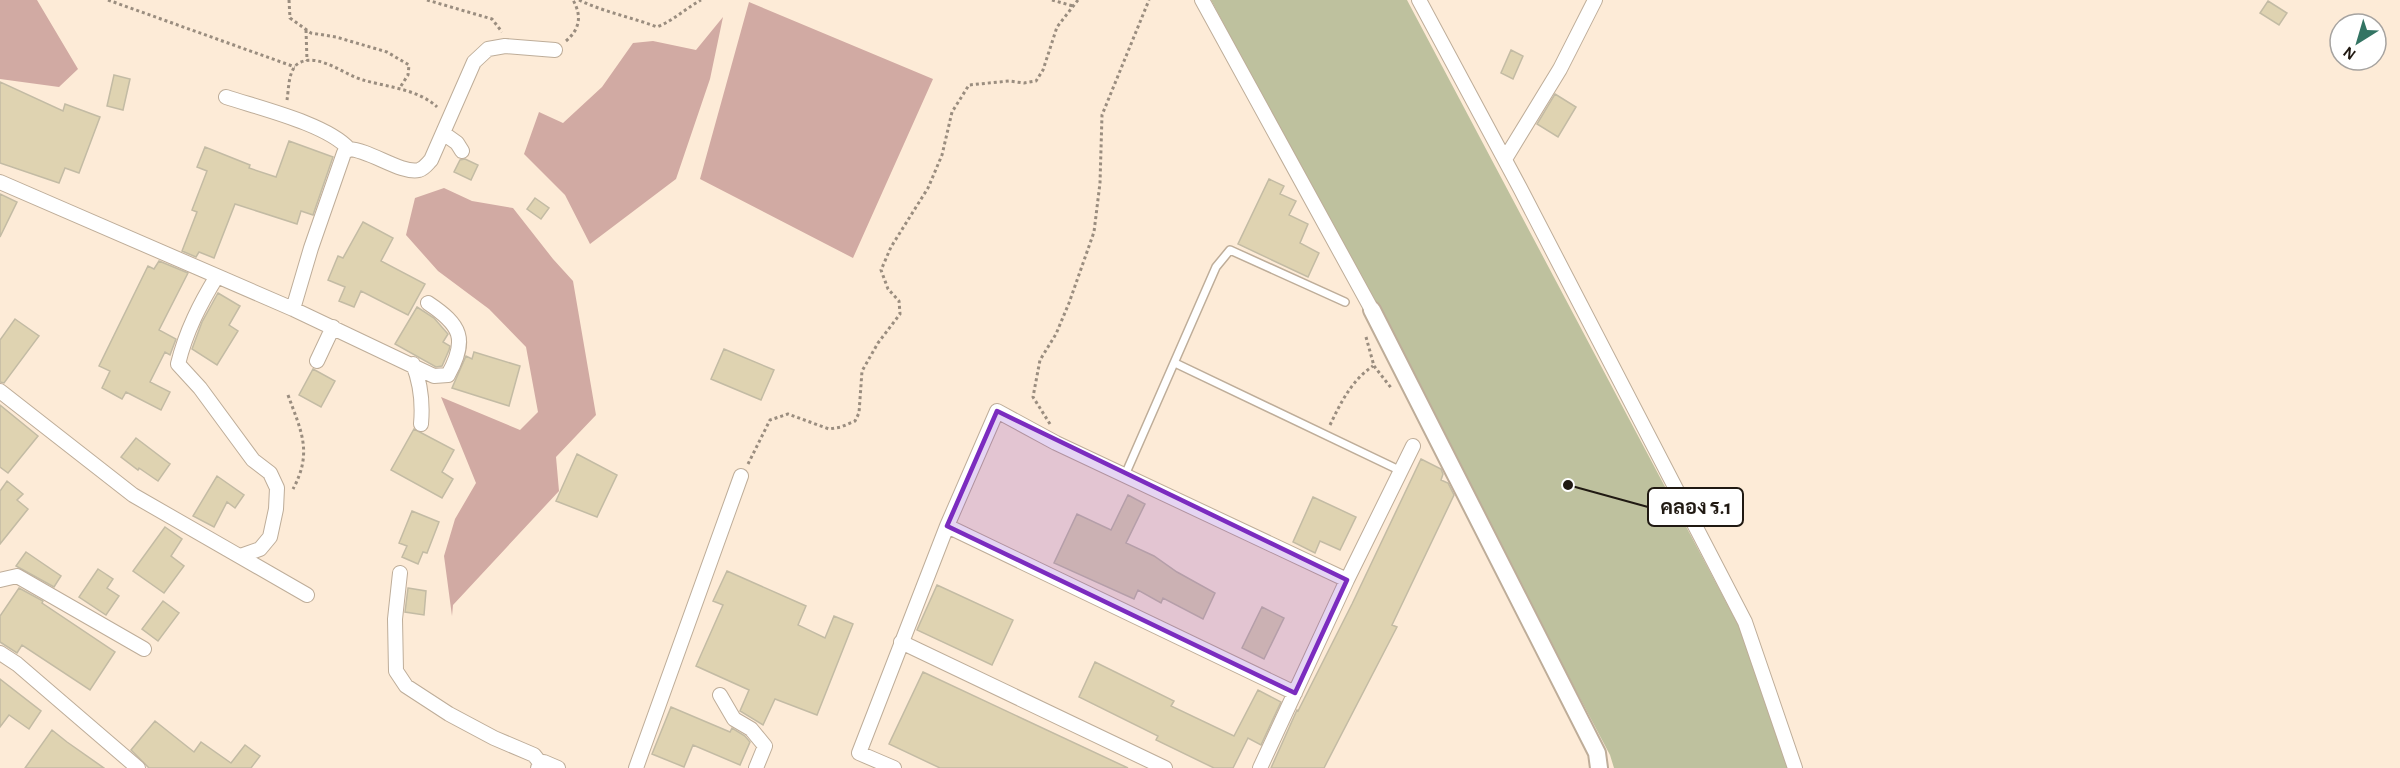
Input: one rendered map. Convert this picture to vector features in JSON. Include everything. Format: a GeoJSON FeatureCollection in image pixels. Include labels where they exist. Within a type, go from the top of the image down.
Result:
{"type":"FeatureCollection","features":[{"type":"Feature","properties":{"kind":"street"},"geometry":{"type":"LineString","coordinates":[[1202,0],[1372,310],[1597,753],[1599,768]]}},
{"type":"Feature","properties":{"kind":"street"},"geometry":{"type":"LineString","coordinates":[[1419,0],[1745,622],[1795,768]]}},
{"type":"Feature","properties":{"kind":"street"},"geometry":{"type":"LineString","coordinates":[[1504,159],[1560,69],[1595,0]]}},
{"type":"Feature","properties":{"kind":"street"},"geometry":{"type":"LineString","coordinates":[[293,309],[341,158],[349,149],[360,149],[408,169],[424,168],[431,160],[474,62],[488,50],[514,47],[555,50]]}},
{"type":"Feature","properties":{"kind":"street"},"geometry":{"type":"LineString","coordinates":[[226,97],[285,116],[341,139],[349,149]]}},
{"type":"Feature","properties":{"kind":"street"},"geometry":{"type":"LineString","coordinates":[[445,128],[462,151]]}},
{"type":"Feature","properties":{"kind":"street"},"geometry":{"type":"LineString","coordinates":[[0,182],[293,309],[413,364],[434,376],[448,375],[456,360],[460,341],[457,328],[445,315],[428,303]]}},
{"type":"Feature","properties":{"kind":"street"},"geometry":{"type":"LineString","coordinates":[[217,276],[199,306],[184,340],[178,363],[200,388],[253,460],[270,473],[277,488],[276,509],[270,537],[260,549],[240,556]]}},
{"type":"Feature","properties":{"kind":"street"},"geometry":{"type":"LineString","coordinates":[[317,361],[333,327]]}},
{"type":"Feature","properties":{"kind":"street"},"geometry":{"type":"LineString","coordinates":[[413,364],[420,380],[421,424]]}},
{"type":"Feature","properties":{"kind":"street"},"geometry":{"type":"LineString","coordinates":[[0,391],[133,495],[307,595]]}},
{"type":"Feature","properties":{"kind":"street"},"geometry":{"type":"LineString","coordinates":[[894,768],[859,753],[901,642],[997,411],[1056,442],[1347,580]]}},
{"type":"Feature","properties":{"kind":"street"},"geometry":{"type":"LineString","coordinates":[[1260,768],[1347,580],[1413,446]]}},
{"type":"Feature","properties":{"kind":"street"},"geometry":{"type":"LineString","coordinates":[[636,768],[741,476]]}},
{"type":"Feature","properties":{"kind":"street"},"geometry":{"type":"LineString","coordinates":[[948,526],[1295,693]]}},
{"type":"Feature","properties":{"kind":"street"},"geometry":{"type":"LineString","coordinates":[[400,573],[395,619],[396,671],[406,686],[449,714],[494,738],[534,755],[540,766],[544,762],[558,768]]}},
{"type":"Feature","properties":{"kind":"street"},"geometry":{"type":"LineString","coordinates":[[0,580],[17,576],[144,649]]}},
{"type":"Feature","properties":{"kind":"street"},"geometry":{"type":"LineString","coordinates":[[901,642],[1165,768]]}},
{"type":"Feature","properties":{"kind":"street"},"geometry":{"type":"LineString","coordinates":[[0,653],[17,664],[138,768]]}},
{"type":"Feature","properties":{"kind":"street"},"geometry":{"type":"LineString","coordinates":[[720,695],[734,719],[751,729],[765,746],[756,768]]}},
{"type":"Feature","properties":{"kind":"lane"},"geometry":{"type":"LineString","coordinates":[[1125,475],[1216,267],[1230,250],[1345,302]]}},
{"type":"Feature","properties":{"kind":"lane"},"geometry":{"type":"LineString","coordinates":[[1175,363],[1401,471]]}},
{"type":"Feature","properties":{"kind":"path"},"geometry":{"type":"LineString","coordinates":[[108,0],[295,67]]}},
{"type":"Feature","properties":{"kind":"path"},"geometry":{"type":"LineString","coordinates":[[289,0],[290,18],[311,33],[336,37],[399,58],[409,65],[408,75],[399,89]]}},
{"type":"Feature","properties":{"kind":"path"},"geometry":{"type":"LineString","coordinates":[[427,0],[492,19],[514,47]]}},
{"type":"Feature","properties":{"kind":"path"},"geometry":{"type":"LineString","coordinates":[[555,50],[569,39],[579,24],[579,11],[573,0]]}},
{"type":"Feature","properties":{"kind":"path"},"geometry":{"type":"LineString","coordinates":[[579,0],[600,10],[628,16],[657,27],[674,20],[687,7],[701,0]]}},
{"type":"Feature","properties":{"kind":"path"},"geometry":{"type":"LineString","coordinates":[[1052,0],[1073,6]]}},
{"type":"Feature","properties":{"kind":"path"},"geometry":{"type":"LineString","coordinates":[[741,476],[770,420],[788,414],[829,429],[855,421],[859,413],[862,371],[878,342],[900,314],[899,301],[888,289],[881,270],[891,246],[928,188],[942,155],[952,112],[969,85],[1036,81],[1043,70],[1057,27],[1078,0]]}},
{"type":"Feature","properties":{"kind":"path"},"geometry":{"type":"LineString","coordinates":[[1056,442],[1048,418],[1033,397],[1040,360],[1056,333],[1069,303],[1094,232],[1100,183],[1102,115],[1149,0]]}},
{"type":"Feature","properties":{"kind":"path"},"geometry":{"type":"LineString","coordinates":[[306,30],[307,61]]}},
{"type":"Feature","properties":{"kind":"path"},"geometry":{"type":"LineString","coordinates":[[285,116],[292,70],[299,62],[307,61],[318,62],[361,80],[399,89],[433,103],[442,111],[445,128]]}},
{"type":"Feature","properties":{"kind":"path"},"geometry":{"type":"LineString","coordinates":[[1326,435],[1340,404],[1359,376],[1374,366]]}},
{"type":"Feature","properties":{"kind":"path"},"geometry":{"type":"LineString","coordinates":[[288,394],[304,446],[304,463],[289,495]]}},
{"type":"Feature","properties":{"kind":"highlighted area"},"geometry":{"type":"Polygon","coordinates":[[[997,411],[1347,580],[1295,693],[947,526],[997,411]]]}},
{"type":"Feature","properties":{"kind":"shaded area"},"geometry":{"type":"Polygon","coordinates":[[[0,0],[37,0],[78,69],[59,87],[0,79],[0,0]]]}},
{"type":"Feature","properties":{"kind":"shaded area"},"geometry":{"type":"Polygon","coordinates":[[[1211,0],[1407,0],[1742,632],[1788,768],[1614,768],[1610,755],[1211,0]]]}},
{"type":"Feature","properties":{"kind":"shaded area"},"geometry":{"type":"Polygon","coordinates":[[[749,2],[933,79],[853,258],[700,179],[749,2]]]}},
{"type":"Feature","properties":{"kind":"shaded area"},"geometry":{"type":"Polygon","coordinates":[[[723,17],[710,79],[676,179],[590,244],[565,195],[524,154],[539,112],[563,123],[602,87],[633,43],[653,41],[696,50],[723,17]]]}},
{"type":"Feature","properties":{"kind":"shaded area"},"geometry":{"type":"Polygon","coordinates":[[[444,188],[472,201],[513,208],[573,281],[596,415],[556,457],[559,491],[453,605],[452,616],[444,556],[455,519],[476,483],[441,397],[520,430],[538,412],[526,347],[489,309],[438,271],[406,235],[415,198],[444,188]]]}},
{"type":"Feature","properties":{"kind":"building"},"geometry":{"type":"Polygon","coordinates":[[[2268,1],[2287,13],[2279,25],[2260,13],[2268,1]]]}},
{"type":"Feature","properties":{"kind":"building"},"geometry":{"type":"Polygon","coordinates":[[[1511,50],[1523,56],[1513,79],[1501,73],[1511,50]]]}},
{"type":"Feature","properties":{"kind":"building"},"geometry":{"type":"Polygon","coordinates":[[[114,75],[130,79],[123,110],[107,106],[114,75]]]}},
{"type":"Feature","properties":{"kind":"building"},"geometry":{"type":"Polygon","coordinates":[[[0,82],[63,111],[65,104],[100,117],[79,173],[65,168],[59,183],[0,163],[0,82]]]}},
{"type":"Feature","properties":{"kind":"building"},"geometry":{"type":"Polygon","coordinates":[[[1555,94],[1576,107],[1558,137],[1537,124],[1555,94]]]}},
{"type":"Feature","properties":{"kind":"building"},"geometry":{"type":"Polygon","coordinates":[[[289,141],[333,157],[313,215],[301,211],[297,224],[235,204],[214,258],[199,252],[196,257],[182,251],[197,212],[192,210],[207,171],[197,167],[205,147],[250,165],[249,168],[276,177],[289,141]]]}},
{"type":"Feature","properties":{"kind":"building"},"geometry":{"type":"Polygon","coordinates":[[[465,159],[478,165],[471,180],[454,172],[460,160],[465,159]]]}},
{"type":"Feature","properties":{"kind":"building"},"geometry":{"type":"Polygon","coordinates":[[[1269,179],[1284,186],[1280,194],[1296,201],[1289,215],[1308,224],[1300,243],[1319,253],[1308,277],[1238,244],[1269,179]]]}},
{"type":"Feature","properties":{"kind":"building"},"geometry":{"type":"Polygon","coordinates":[[[0,194],[17,202],[0,237],[0,194]]]}},
{"type":"Feature","properties":{"kind":"building"},"geometry":{"type":"Polygon","coordinates":[[[535,198],[549,208],[541,219],[527,209],[535,198]]]}},
{"type":"Feature","properties":{"kind":"building"},"geometry":{"type":"Polygon","coordinates":[[[363,222],[393,238],[381,261],[425,284],[408,315],[361,291],[354,307],[339,301],[345,287],[328,280],[338,256],[343,258],[363,222]]]}},
{"type":"Feature","properties":{"kind":"building"},"geometry":{"type":"Polygon","coordinates":[[[159,261],[188,273],[159,330],[176,339],[170,355],[165,352],[150,382],[170,392],[161,410],[126,392],[122,399],[102,388],[110,371],[99,366],[148,266],[154,269],[159,261]]]}},
{"type":"Feature","properties":{"kind":"building"},"geometry":{"type":"Polygon","coordinates":[[[218,293],[240,306],[229,325],[238,331],[217,365],[192,349],[202,322],[218,293]]]}},
{"type":"Feature","properties":{"kind":"building"},"geometry":{"type":"Polygon","coordinates":[[[417,307],[434,318],[448,334],[443,342],[450,346],[442,366],[436,367],[395,344],[417,307]]]}},
{"type":"Feature","properties":{"kind":"building"},"geometry":{"type":"Polygon","coordinates":[[[15,319],[39,336],[4,383],[0,382],[0,340],[15,319]]]}},
{"type":"Feature","properties":{"kind":"building"},"geometry":{"type":"Polygon","coordinates":[[[724,349],[774,370],[761,400],[711,379],[724,349]]]}},
{"type":"Feature","properties":{"kind":"building"},"geometry":{"type":"Polygon","coordinates":[[[474,352],[520,366],[509,406],[452,388],[466,356],[472,359],[474,352]]]}},
{"type":"Feature","properties":{"kind":"building"},"geometry":{"type":"Polygon","coordinates":[[[313,369],[335,381],[321,407],[299,395],[313,369]]]}},
{"type":"Feature","properties":{"kind":"building"},"geometry":{"type":"Polygon","coordinates":[[[0,405],[38,436],[8,473],[0,467],[0,405]]]}},
{"type":"Feature","properties":{"kind":"building"},"geometry":{"type":"Polygon","coordinates":[[[414,429],[454,450],[442,472],[453,479],[442,498],[391,470],[414,429]]]}},
{"type":"Feature","properties":{"kind":"building"},"geometry":{"type":"Polygon","coordinates":[[[136,438],[170,464],[158,481],[121,457],[136,438]]]}},
{"type":"Feature","properties":{"kind":"building"},"geometry":{"type":"Polygon","coordinates":[[[577,454],[617,475],[597,517],[556,501],[577,454]]]}},
{"type":"Feature","properties":{"kind":"building"},"geometry":{"type":"Polygon","coordinates":[[[1421,459],[1441,469],[1443,474],[1441,480],[1448,483],[1454,495],[1392,625],[1397,627],[1324,768],[1271,768],[1297,710],[1352,604],[1421,459]]]}},
{"type":"Feature","properties":{"kind":"building"},"geometry":{"type":"Polygon","coordinates":[[[217,476],[244,495],[235,508],[227,502],[214,527],[193,516],[217,476]]]}},
{"type":"Feature","properties":{"kind":"building"},"geometry":{"type":"Polygon","coordinates":[[[7,481],[23,494],[17,500],[28,509],[0,544],[0,491],[7,481]]]}},
{"type":"Feature","properties":{"kind":"building"},"geometry":{"type":"Polygon","coordinates":[[[1128,495],[1145,504],[1126,543],[1154,556],[1215,593],[1203,619],[1163,598],[1161,603],[1138,590],[1134,599],[1054,563],[1077,514],[1111,530],[1128,495]]]}},
{"type":"Feature","properties":{"kind":"building"},"geometry":{"type":"Polygon","coordinates":[[[1313,497],[1356,517],[1340,550],[1320,541],[1315,553],[1293,542],[1313,497]]]}},
{"type":"Feature","properties":{"kind":"building"},"geometry":{"type":"Polygon","coordinates":[[[412,511],[439,522],[427,553],[423,552],[418,564],[402,557],[407,546],[399,543],[412,511]]]}},
{"type":"Feature","properties":{"kind":"building"},"geometry":{"type":"Polygon","coordinates":[[[165,527],[182,539],[171,556],[184,566],[164,593],[133,571],[165,527]]]}},
{"type":"Feature","properties":{"kind":"building"},"geometry":{"type":"Polygon","coordinates":[[[26,552],[61,576],[54,587],[16,566],[26,552]]]}},
{"type":"Feature","properties":{"kind":"building"},"geometry":{"type":"Polygon","coordinates":[[[98,569],[113,579],[107,588],[119,596],[106,615],[79,597],[98,569]]]}},
{"type":"Feature","properties":{"kind":"building"},"geometry":{"type":"Polygon","coordinates":[[[727,571],[806,606],[798,625],[825,638],[834,616],[853,624],[817,715],[775,699],[763,725],[740,711],[749,690],[696,666],[723,605],[713,601],[727,571]]]}},
{"type":"Feature","properties":{"kind":"building"},"geometry":{"type":"Polygon","coordinates":[[[937,585],[1013,620],[992,665],[917,630],[937,585]]]}},
{"type":"Feature","properties":{"kind":"building"},"geometry":{"type":"Polygon","coordinates":[[[19,588],[43,601],[42,603],[115,652],[90,690],[22,645],[17,653],[0,642],[0,616],[19,588]]]}},
{"type":"Feature","properties":{"kind":"building"},"geometry":{"type":"Polygon","coordinates":[[[408,588],[426,591],[424,615],[405,612],[408,588]]]}},
{"type":"Feature","properties":{"kind":"building"},"geometry":{"type":"Polygon","coordinates":[[[163,601],[179,613],[158,641],[142,629],[163,601]]]}},
{"type":"Feature","properties":{"kind":"building"},"geometry":{"type":"Polygon","coordinates":[[[1262,607],[1284,618],[1264,659],[1242,648],[1262,607]]]}},
{"type":"Feature","properties":{"kind":"building"},"geometry":{"type":"Polygon","coordinates":[[[1095,662],[1174,701],[1171,706],[1234,736],[1258,690],[1281,702],[1261,745],[1248,738],[1233,768],[1214,768],[1156,740],[1158,736],[1079,697],[1095,662]]]}},
{"type":"Feature","properties":{"kind":"building"},"geometry":{"type":"Polygon","coordinates":[[[923,672],[1128,768],[940,768],[889,744],[923,672]]]}},
{"type":"Feature","properties":{"kind":"building"},"geometry":{"type":"Polygon","coordinates":[[[0,679],[41,711],[29,729],[9,715],[0,727],[0,679]]]}},
{"type":"Feature","properties":{"kind":"building"},"geometry":{"type":"Polygon","coordinates":[[[671,707],[730,732],[732,728],[745,736],[750,742],[740,765],[693,745],[684,767],[652,754],[671,707]]]}},
{"type":"Feature","properties":{"kind":"building"},"geometry":{"type":"Polygon","coordinates":[[[155,721],[194,752],[201,742],[231,763],[245,745],[260,756],[251,768],[149,768],[131,750],[155,721]]]}},
{"type":"Feature","properties":{"kind":"building"},"geometry":{"type":"Polygon","coordinates":[[[52,730],[67,742],[104,768],[25,768],[52,730]]]}},
{"type":"Feature","properties":{"kind":"place","name":"คลอง ร.1"},"geometry":{"type":"Point","coordinates":[1568,485]}}]}
